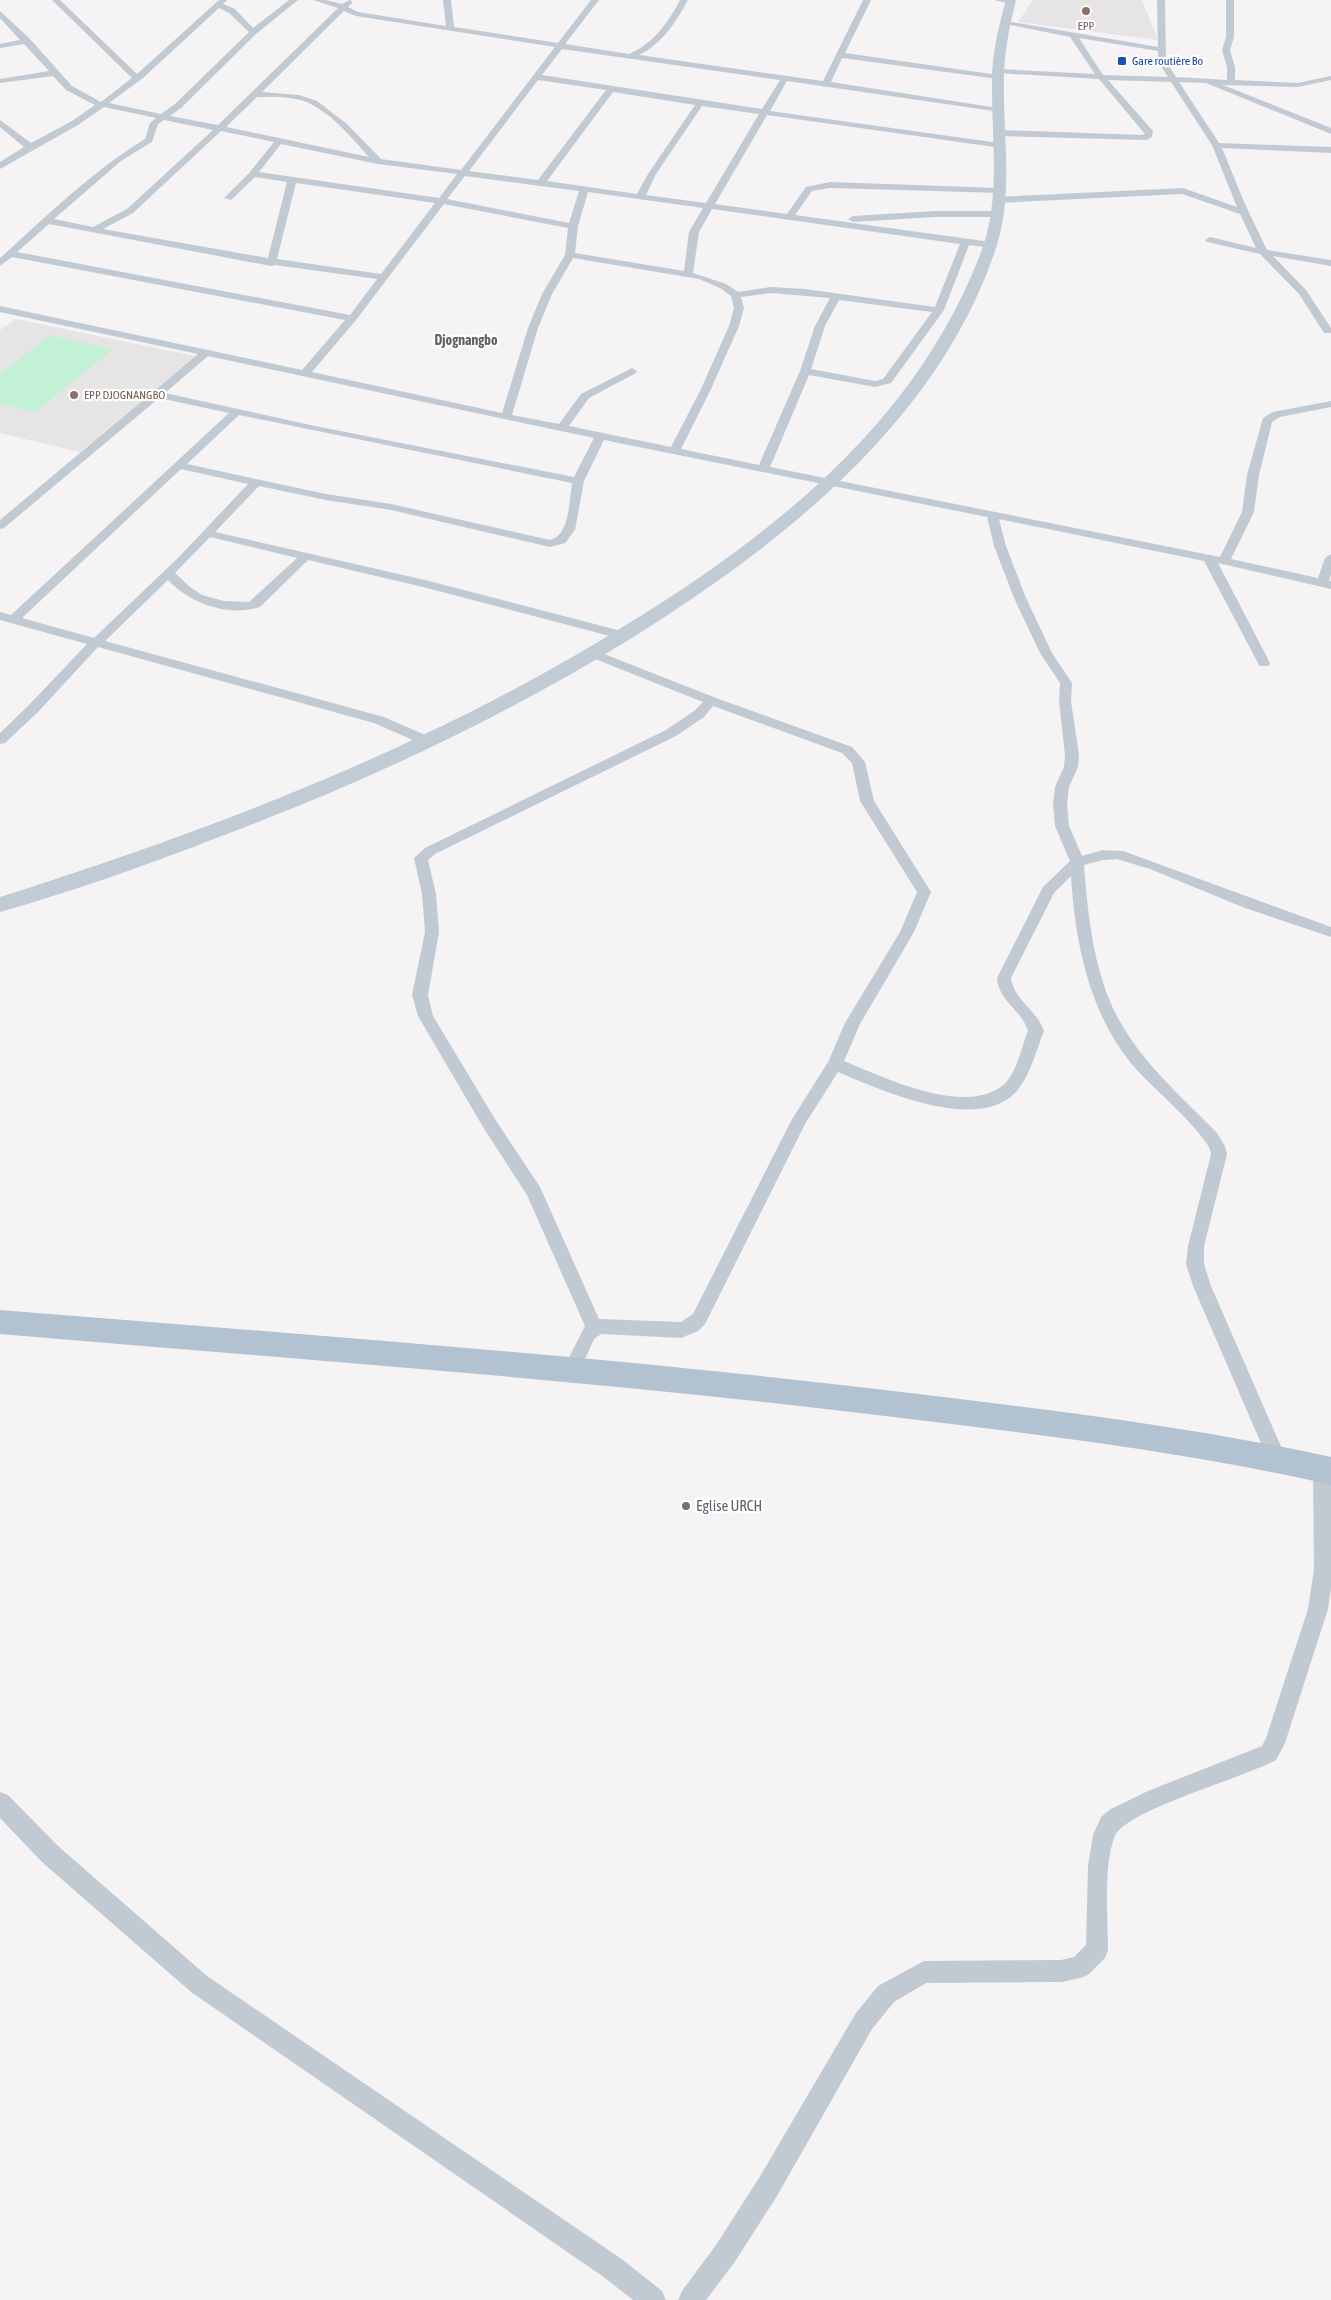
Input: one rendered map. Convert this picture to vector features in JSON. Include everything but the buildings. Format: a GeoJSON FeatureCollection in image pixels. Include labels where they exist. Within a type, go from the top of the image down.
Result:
{"type":"FeatureCollection","features":[{"type":"Feature","properties":{"kind":"main road"},"geometry":{"type":"LineString","coordinates":[[0,905],[138,860],[216,832],[286,804],[427,742],[496,707],[625,636],[705,583],[748,552],[830,482],[866,446],[920,382],[959,319],[992,245],[998,202],[998,74],[1007,1]]}},
{"type":"Feature","properties":{"kind":"main road"},"geometry":{"type":"LineString","coordinates":[[0,1322],[778,1389],[1179,1440],[1277,1458],[1326,1470]]}},
{"type":"Feature","properties":{"kind":"street"},"geometry":{"type":"LineString","coordinates":[[56,0],[137,78]]}},
{"type":"Feature","properties":{"kind":"street"},"geometry":{"type":"LineString","coordinates":[[0,263],[99,174],[118,159],[149,140],[152,136],[152,125],[164,117],[210,75],[253,32],[294,0]]}},
{"type":"Feature","properties":{"kind":"street"},"geometry":{"type":"LineString","coordinates":[[317,0],[356,14],[998,110]]}},
{"type":"Feature","properties":{"kind":"street"},"geometry":{"type":"LineString","coordinates":[[93,230],[130,211],[220,128],[351,0]]}},
{"type":"Feature","properties":{"kind":"street"},"geometry":{"type":"LineString","coordinates":[[447,0],[450,29]]}},
{"type":"Feature","properties":{"kind":"street"},"geometry":{"type":"LineString","coordinates":[[305,374],[352,318],[595,0]]}},
{"type":"Feature","properties":{"kind":"street"},"geometry":{"type":"LineString","coordinates":[[630,56],[651,48],[684,0]]}},
{"type":"Feature","properties":{"kind":"street"},"geometry":{"type":"LineString","coordinates":[[826,83],[867,0]]}},
{"type":"Feature","properties":{"kind":"street"},"geometry":{"type":"LineString","coordinates":[[1161,0],[1162,62],[1216,145],[1263,252],[1303,292],[1328,331]]}},
{"type":"Feature","properties":{"kind":"street"},"geometry":{"type":"LineString","coordinates":[[1230,0],[1230,37],[1226,50],[1231,67],[1231,82]]}},
{"type":"Feature","properties":{"kind":"street"},"geometry":{"type":"LineString","coordinates":[[0,166],[30,147],[75,123],[103,104],[137,78],[221,3],[253,32]]}},
{"type":"Feature","properties":{"kind":"street"},"geometry":{"type":"LineString","coordinates":[[1,15],[27,41],[54,73],[78,94],[103,104],[378,161],[992,245]]}},
{"type":"Feature","properties":{"kind":"street"},"geometry":{"type":"LineString","coordinates":[[1005,23],[1163,50]]}},
{"type":"Feature","properties":{"kind":"street"},"geometry":{"type":"LineString","coordinates":[[537,76],[700,103],[999,140],[1143,138],[1149,135],[1149,131],[1101,77],[1072,33]]}},
{"type":"Feature","properties":{"kind":"street"},"geometry":{"type":"LineString","coordinates":[[0,46],[27,41]]}},
{"type":"Feature","properties":{"kind":"street"},"geometry":{"type":"LineString","coordinates":[[840,55],[998,74],[1298,85],[1331,78]]}},
{"type":"Feature","properties":{"kind":"street"},"geometry":{"type":"LineString","coordinates":[[0,81],[54,73]]}},
{"type":"Feature","properties":{"kind":"street"},"geometry":{"type":"LineString","coordinates":[[688,275],[694,232],[784,79]]}},
{"type":"Feature","properties":{"kind":"street"},"geometry":{"type":"LineString","coordinates":[[1207,82],[1331,131]]}},
{"type":"Feature","properties":{"kind":"street"},"geometry":{"type":"LineString","coordinates":[[541,183],[611,89]]}},
{"type":"Feature","properties":{"kind":"street"},"geometry":{"type":"LineString","coordinates":[[255,94],[300,98],[312,103],[342,125],[378,161]]}},
{"type":"Feature","properties":{"kind":"street"},"geometry":{"type":"LineString","coordinates":[[640,197],[652,174],[700,103]]}},
{"type":"Feature","properties":{"kind":"street"},"geometry":{"type":"LineString","coordinates":[[0,123],[30,147]]}},
{"type":"Feature","properties":{"kind":"street"},"geometry":{"type":"LineString","coordinates":[[228,198],[253,174],[279,142]]}},
{"type":"Feature","properties":{"kind":"street"},"geometry":{"type":"LineString","coordinates":[[1216,145],[1331,150]]}},
{"type":"Feature","properties":{"kind":"street"},"geometry":{"type":"LineString","coordinates":[[253,174],[442,201],[573,226]]}},
{"type":"Feature","properties":{"kind":"street"},"geometry":{"type":"LineString","coordinates":[[271,263],[292,180]]}},
{"type":"Feature","properties":{"kind":"street"},"geometry":{"type":"LineString","coordinates":[[788,218],[809,189],[830,185],[998,202]]}},
{"type":"Feature","properties":{"kind":"street"},"geometry":{"type":"LineString","coordinates":[[506,417],[533,328],[547,294],[570,255],[573,226],[584,190]]}},
{"type":"Feature","properties":{"kind":"street"},"geometry":{"type":"LineString","coordinates":[[826,223],[858,218],[935,214],[998,202],[1182,191],[1244,212]]}},
{"type":"Feature","properties":{"kind":"street"},"geometry":{"type":"LineString","coordinates":[[48,221],[271,263],[382,277]]}},
{"type":"Feature","properties":{"kind":"street"},"geometry":{"type":"LineString","coordinates":[[1210,240],[1263,252],[1331,263]]}},
{"type":"Feature","properties":{"kind":"street"},"geometry":{"type":"LineString","coordinates":[[805,372],[875,384],[887,381],[939,310],[965,242]]}},
{"type":"Feature","properties":{"kind":"street"},"geometry":{"type":"LineString","coordinates":[[11,254],[352,318]]}},
{"type":"Feature","properties":{"kind":"street"},"geometry":{"type":"LineString","coordinates":[[570,255],[710,280],[736,295],[786,290],[939,310]]}},
{"type":"Feature","properties":{"kind":"street"},"geometry":{"type":"LineString","coordinates":[[674,451],[706,389],[734,326],[739,308],[736,295]]}},
{"type":"Feature","properties":{"kind":"street"},"geometry":{"type":"LineString","coordinates":[[762,469],[805,372],[820,326],[836,297]]}},
{"type":"Feature","properties":{"kind":"street"},"geometry":{"type":"LineString","coordinates":[[0,309],[506,417],[1224,561],[1327,584],[1331,558]]}},
{"type":"Feature","properties":{"kind":"street"},"geometry":{"type":"LineString","coordinates":[[0,526],[206,353]]}},
{"type":"Feature","properties":{"kind":"street"},"geometry":{"type":"LineString","coordinates":[[562,428],[586,396],[632,371]]}},
{"type":"Feature","properties":{"kind":"street"},"geometry":{"type":"LineString","coordinates":[[156,394],[315,429],[578,481]]}},
{"type":"Feature","properties":{"kind":"street"},"geometry":{"type":"LineString","coordinates":[[1224,561],[1236,540],[1248,512],[1253,475],[1268,420],[1277,414],[1331,404]]}},
{"type":"Feature","properties":{"kind":"street"},"geometry":{"type":"LineString","coordinates":[[13,620],[237,411]]}},
{"type":"Feature","properties":{"kind":"street"},"geometry":{"type":"LineString","coordinates":[[178,465],[326,497],[391,506],[550,544],[561,541],[569,530],[578,481],[600,436]]}},
{"type":"Feature","properties":{"kind":"street"},"geometry":{"type":"LineString","coordinates":[[0,740],[33,709],[96,643],[169,573],[256,482]]}},
{"type":"Feature","properties":{"kind":"street"},"geometry":{"type":"LineString","coordinates":[[992,515],[1000,546],[1020,598],[1046,653],[1066,683],[1065,701],[1072,755],[1071,767],[1062,787],[1060,804],[1062,826],[1077,862],[1080,910],[1090,959],[1104,1006],[1119,1034],[1140,1062],[1211,1137],[1217,1146],[1219,1154],[1196,1246],[1195,1264],[1202,1286],[1236,1360],[1277,1458]]}},
{"type":"Feature","properties":{"kind":"street"},"geometry":{"type":"LineString","coordinates":[[208,533],[462,593],[625,636]]}},
{"type":"Feature","properties":{"kind":"street"},"geometry":{"type":"LineString","coordinates":[[169,573],[180,585],[198,598],[221,604],[247,606],[256,604],[306,556]]}},
{"type":"Feature","properties":{"kind":"street"},"geometry":{"type":"LineString","coordinates":[[1209,558],[1264,663]]}},
{"type":"Feature","properties":{"kind":"street"},"geometry":{"type":"LineString","coordinates":[[0,616],[379,720],[427,742]]}},
{"type":"Feature","properties":{"kind":"street"},"geometry":{"type":"LineString","coordinates":[[571,1371],[588,1334],[594,1328],[602,1325],[681,1330],[692,1326],[700,1319],[799,1121],[835,1064],[853,1023],[907,932],[924,892],[867,801],[858,762],[850,753],[832,744],[711,702],[594,654]]}},
{"type":"Feature","properties":{"kind":"street"},"geometry":{"type":"LineString","coordinates":[[594,1328],[534,1192],[488,1123],[426,1016],[420,995],[432,932],[429,894],[421,858],[430,851],[671,733],[700,714],[711,702]]}},
{"type":"Feature","properties":{"kind":"street"},"geometry":{"type":"LineString","coordinates":[[835,1064],[914,1096],[968,1104],[996,1097],[1007,1091],[1015,1081],[1036,1031],[1031,1019],[1007,993],[1004,978],[1048,890],[1077,862],[1103,855],[1118,854],[1155,866],[1250,904],[1331,932]]}},
{"type":"Feature","properties":{"kind":"street"},"geometry":{"type":"LineString","coordinates":[[691,2300],[725,2254],[768,2187],[864,2021],[886,1994],[924,1972],[1060,1971],[1080,1967],[1097,1950],[1100,1848],[1109,1824],[1133,1808],[1269,1753],[1275,1743],[1318,1610],[1324,1570],[1326,1470]]}},
{"type":"Feature","properties":{"kind":"street"},"geometry":{"type":"LineString","coordinates":[[0,1803],[50,1854],[199,1984],[614,2269],[653,2300]]}},
{"type":"Feature","properties":{"kind":"shaded area","name":"EPP"},"geometry":{"type":"Polygon","coordinates":[[[1033,0],[1142,0],[1158,40],[1018,22],[1033,0]]]}},
{"type":"Feature","properties":{"kind":"shaded area","name":"EPP DJOGNANGBO"},"geometry":{"type":"Polygon","coordinates":[[[15,319],[195,356],[80,452],[0,433],[0,330],[15,319]]]}},
{"type":"Feature","properties":{"kind":"green space"},"geometry":{"type":"Polygon","coordinates":[[[50,335],[113,349],[35,412],[0,404],[0,374],[50,335]]]}},
{"type":"Feature","properties":{"kind":"place","name":"EPP"},"geometry":{"type":"Point","coordinates":[1086,11]}},
{"type":"Feature","properties":{"kind":"place","name":"Gare routière Bo"},"geometry":{"type":"Point","coordinates":[1122,61]}},
{"type":"Feature","properties":{"kind":"place","name":"EPP DJOGNANGBO"},"geometry":{"type":"Point","coordinates":[74,395]}},
{"type":"Feature","properties":{"kind":"place","name":"Eglise URCH"},"geometry":{"type":"Point","coordinates":[686,1506]}},
{"type":"Feature","properties":{"kind":"district","name":"Djognangbo"},"geometry":{"type":"Point","coordinates":[466,340]}}]}
